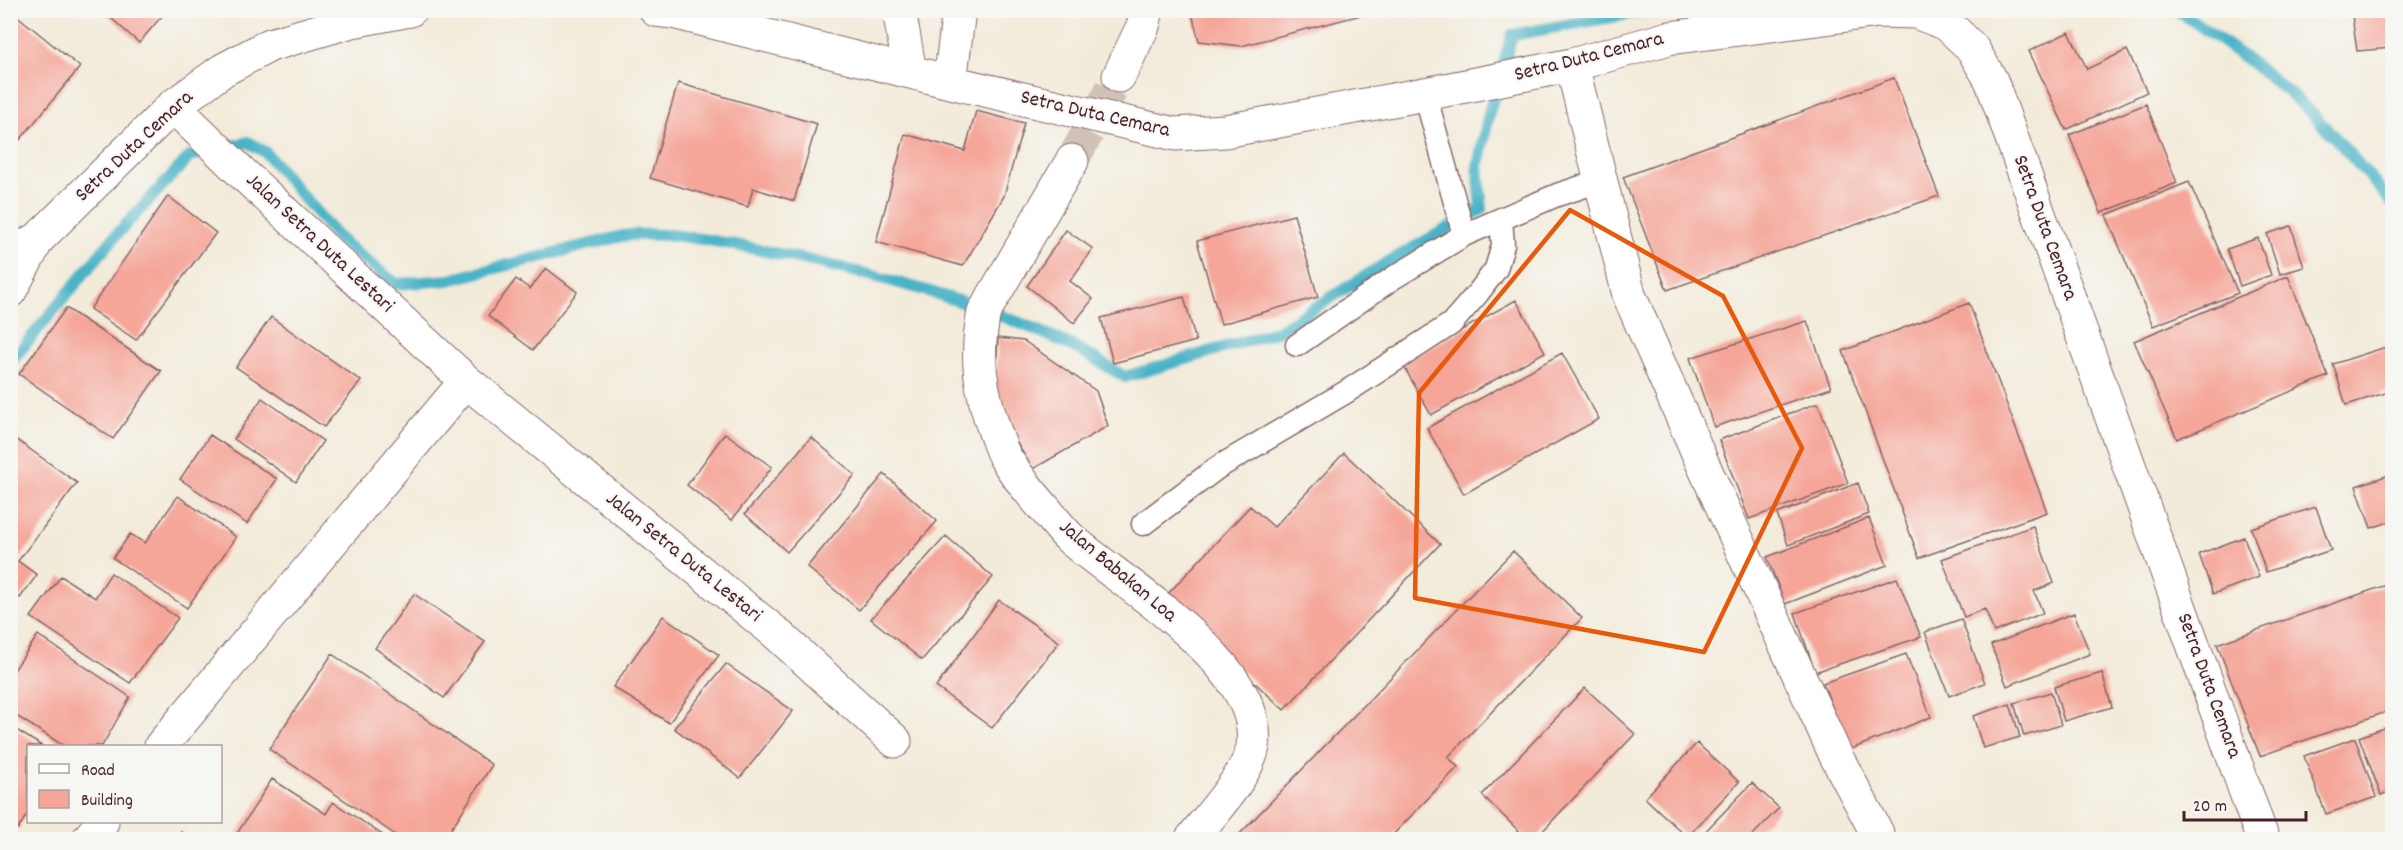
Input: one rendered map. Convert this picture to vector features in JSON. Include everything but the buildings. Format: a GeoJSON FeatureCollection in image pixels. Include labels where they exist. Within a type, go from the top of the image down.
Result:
{"type":"FeatureCollection","features":[{"type":"Feature","properties":{"kind":"street","name":"Setra Duta Cemara"},"geometry":{"type":"LineString","coordinates":[[10,291],[24,247],[174,106],[223,70],[270,45],[352,21],[410,10]]}},
{"type":"Feature","properties":{"kind":"street","name":"Setra Duta Cemara"},"geometry":{"type":"LineString","coordinates":[[656,10],[673,12],[950,82],[1175,134],[1225,131],[1425,94],[1572,65],[1669,38],[1879,11],[1917,12],[1947,24],[1972,48],[1991,80],[2263,840]]}},
{"type":"Feature","properties":{"kind":"street"},"geometry":{"type":"LineString","coordinates":[[899,10],[910,72]]}},
{"type":"Feature","properties":{"kind":"street"},"geometry":{"type":"LineString","coordinates":[[950,82],[958,10]]}},
{"type":"Feature","properties":{"kind":"street"},"geometry":{"type":"LineString","coordinates":[[1119,76],[1143,26],[1147,10]]}},
{"type":"Feature","properties":{"kind":"street"},"geometry":{"type":"LineString","coordinates":[[1572,65],[1629,295],[1701,460],[1836,756],[1882,837]]}},
{"type":"Feature","properties":{"kind":"street","name":"Jalan Setra Duta Lestari"},"geometry":{"type":"LineString","coordinates":[[174,106],[251,181],[466,381],[776,633],[895,741]]}},
{"type":"Feature","properties":{"kind":"street","name":"Jalan Babakan Loa"},"geometry":{"type":"LineString","coordinates":[[1072,161],[984,312],[978,341],[985,404],[1004,456],[1070,538],[1179,623],[1210,654],[1244,698],[1252,722],[1253,745],[1248,765],[1191,840]]}},
{"type":"Feature","properties":{"kind":"street"},"geometry":{"type":"LineString","coordinates":[[163,745],[466,381]]}},
{"type":"Feature","properties":{"kind":"street"},"geometry":{"type":"LineString","coordinates":[[88,840],[101,823]]}},
{"type":"Feature","properties":{"kind":"lane"},"geometry":{"type":"LineString","coordinates":[[1425,94],[1464,236]]}},
{"type":"Feature","properties":{"kind":"lane"},"geometry":{"type":"LineString","coordinates":[[1297,345],[1359,300],[1464,236],[1557,195],[1600,181]]}},
{"type":"Feature","properties":{"kind":"lane"},"geometry":{"type":"LineString","coordinates":[[1143,524],[1217,468],[1346,393],[1450,324],[1496,269],[1503,245],[1501,219]]}},
{"type":"Feature","properties":{"kind":"highlighted area"},"geometry":{"type":"Polygon","coordinates":[[[1570,210],[1723,296],[1802,448],[1704,652],[1415,598],[1419,393],[1570,210]]]}},
{"type":"Feature","properties":{"kind":"waterway"},"geometry":{"type":"LineString","coordinates":[[10,363],[117,234],[190,156],[248,142],[265,152],[339,239],[396,284],[449,280],[622,236],[683,236],[820,263],[893,281],[966,303],[1036,330],[1077,349],[1125,377],[1276,332],[1383,265],[1482,209],[1478,166],[1490,109],[1512,35],[1650,10]]}},
{"type":"Feature","properties":{"kind":"waterway"},"geometry":{"type":"LineString","coordinates":[[2177,10],[2291,94],[2334,136],[2392,203]]}},
{"type":"Feature","properties":{"kind":"tunnel"},"geometry":{"type":"LineString","coordinates":[[1072,161],[1119,76]]}}]}
